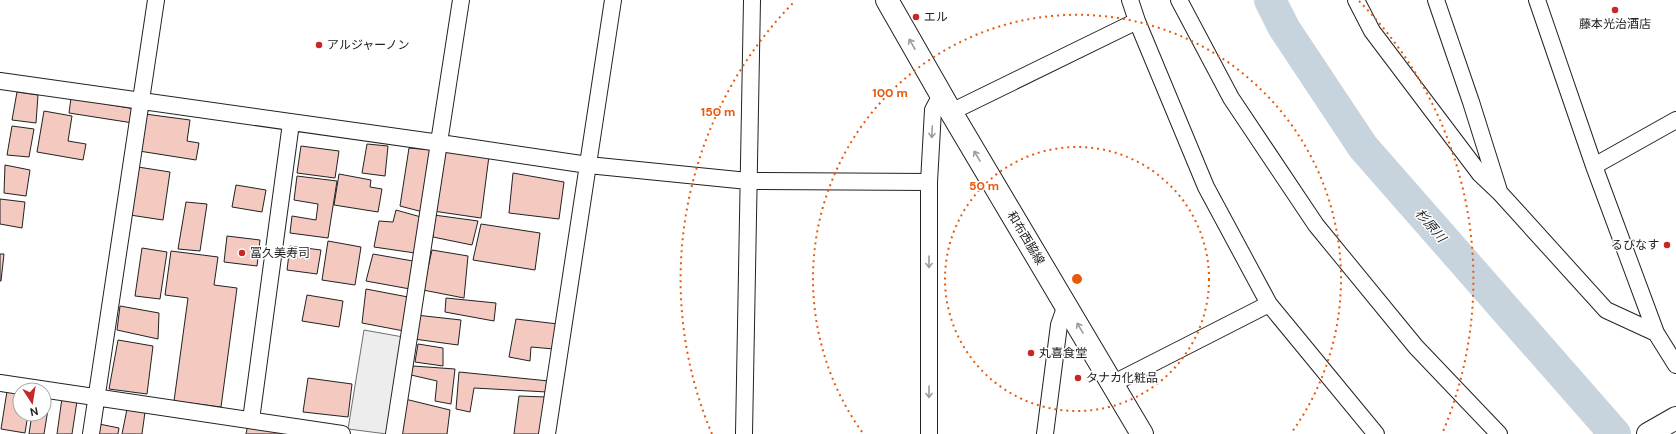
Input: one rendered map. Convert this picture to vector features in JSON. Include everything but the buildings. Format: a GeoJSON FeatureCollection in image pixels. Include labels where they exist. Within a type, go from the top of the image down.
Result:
{"type":"FeatureCollection","features":[{"type":"Feature","properties":{"kind":"main road","name":"和布西脇線"},"geometry":{"type":"LineString","coordinates":[[888,0],[946,104],[1142,434]]}},
{"type":"Feature","properties":{"kind":"main road"},"geometry":{"type":"LineString","coordinates":[[1648,434],[1676,418]]}},
{"type":"Feature","properties":{"kind":"street"},"geometry":{"type":"LineString","coordinates":[[91,434],[156,0]]}},
{"type":"Feature","properties":{"kind":"street"},"geometry":{"type":"LineString","coordinates":[[394,434],[461,0]]}},
{"type":"Feature","properties":{"kind":"street"},"geometry":{"type":"LineString","coordinates":[[547,434],[613,0]]}},
{"type":"Feature","properties":{"kind":"street"},"geometry":{"type":"LineString","coordinates":[[744,434],[752,0]]}},
{"type":"Feature","properties":{"kind":"street"},"geometry":{"type":"LineString","coordinates":[[1130,0],[1137,21],[1206,187],[1270,304],[1376,434]]}},
{"type":"Feature","properties":{"kind":"street"},"geometry":{"type":"LineString","coordinates":[[1179,0],[1231,98],[1316,225],[1416,347],[1499,434]]}},
{"type":"Feature","properties":{"kind":"street"},"geometry":{"type":"LineString","coordinates":[[1356,0],[1372,31],[1480,174],[1500,193],[1606,310],[1656,333]]}},
{"type":"Feature","properties":{"kind":"street"},"geometry":{"type":"LineString","coordinates":[[1537,0],[1594,166],[1656,333],[1676,365]]}},
{"type":"Feature","properties":{"kind":"street"},"geometry":{"type":"LineString","coordinates":[[1440,1],[1500,193]]}},
{"type":"Feature","properties":{"kind":"street"},"geometry":{"type":"LineString","coordinates":[[929,434],[929,182],[933,110],[1137,21]]}},
{"type":"Feature","properties":{"kind":"street"},"geometry":{"type":"LineString","coordinates":[[0,81],[588,165],[748,182],[929,182]]}},
{"type":"Feature","properties":{"kind":"street"},"geometry":{"type":"LineString","coordinates":[[1594,166],[1676,120]]}},
{"type":"Feature","properties":{"kind":"street"},"geometry":{"type":"LineString","coordinates":[[251,420],[291,123]]}},
{"type":"Feature","properties":{"kind":"street"},"geometry":{"type":"LineString","coordinates":[[1112,384],[1270,304]]}},
{"type":"Feature","properties":{"kind":"street"},"geometry":{"type":"LineString","coordinates":[[1045,434],[1059,325],[1066,305]]}},
{"type":"Feature","properties":{"kind":"street"},"geometry":{"type":"LineString","coordinates":[[0,383],[342,434]]}},
{"type":"Feature","properties":{"kind":"shaded area"},"geometry":{"type":"Polygon","coordinates":[[[364,330],[403,337],[387,434],[348,429],[364,330]]]}},
{"type":"Feature","properties":{"kind":"waterway","name":"杉原川"},"geometry":{"type":"LineString","coordinates":[[1270,0],[1284,28],[1363,147],[1615,434]]}},
{"type":"Feature","properties":{"kind":"place","name":"藤本光治酒店"},"geometry":{"type":"Point","coordinates":[1615,10]}},
{"type":"Feature","properties":{"kind":"place","name":"エル"},"geometry":{"type":"Point","coordinates":[916,17]}},
{"type":"Feature","properties":{"kind":"place","name":"アルジャーノン"},"geometry":{"type":"Point","coordinates":[319,45]}},
{"type":"Feature","properties":{"kind":"place","name":"るびなす"},"geometry":{"type":"Point","coordinates":[1667,245]}},
{"type":"Feature","properties":{"kind":"place","name":"冨久美寿司"},"geometry":{"type":"Point","coordinates":[242,253]}},
{"type":"Feature","properties":{"kind":"place","name":"丸喜食堂"},"geometry":{"type":"Point","coordinates":[1031,353]}},
{"type":"Feature","properties":{"kind":"place","name":"タナカ化粧品"},"geometry":{"type":"Point","coordinates":[1078,378]}}]}
